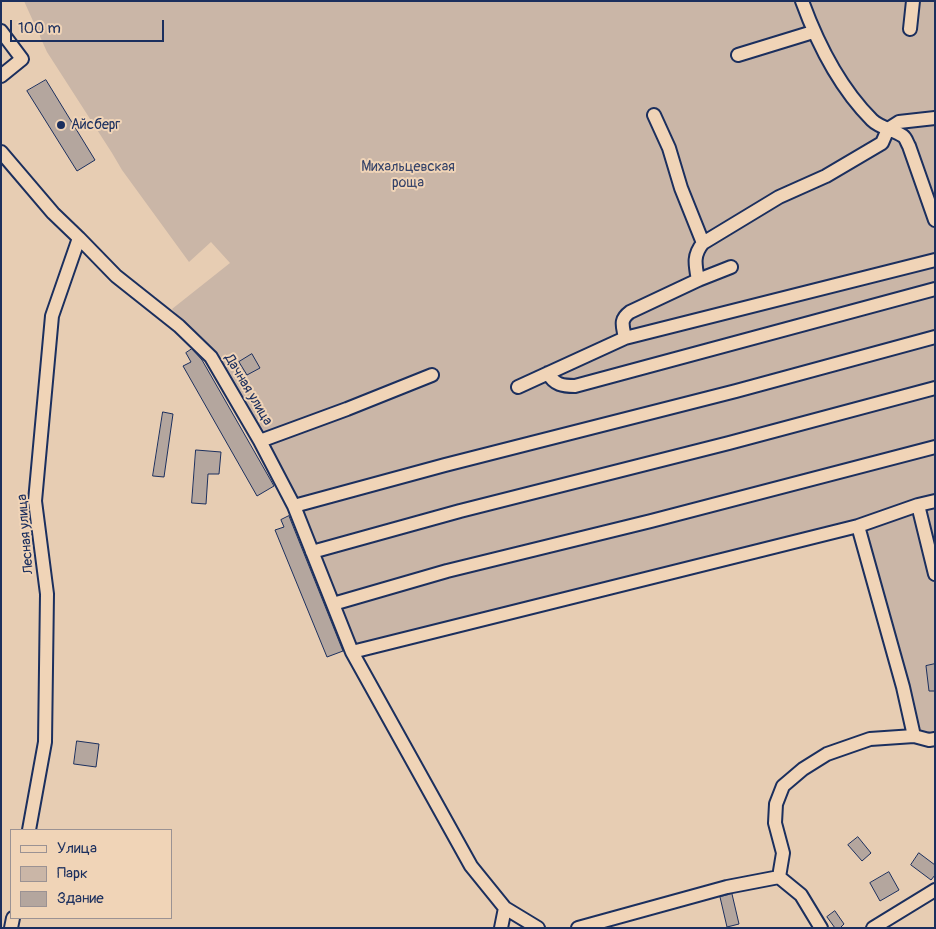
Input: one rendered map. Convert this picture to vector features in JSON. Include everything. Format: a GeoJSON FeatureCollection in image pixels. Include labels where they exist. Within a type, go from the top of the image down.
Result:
{"type":"FeatureCollection","features":[{"type":"Feature","properties":{"kind":"street"},"geometry":{"type":"LineString","coordinates":[[802,1],[814,32],[830,63],[850,94],[874,122],[904,137],[909,146],[935,220]]}},
{"type":"Feature","properties":{"kind":"street"},"geometry":{"type":"LineString","coordinates":[[910,29],[913,1]]}},
{"type":"Feature","properties":{"kind":"street"},"geometry":{"type":"LineString","coordinates":[[1,31],[22,59],[1,76]]}},
{"type":"Feature","properties":{"kind":"street"},"geometry":{"type":"LineString","coordinates":[[738,55],[814,32]]}},
{"type":"Feature","properties":{"kind":"street"},"geometry":{"type":"LineString","coordinates":[[654,115],[670,148],[681,188],[704,242]]}},
{"type":"Feature","properties":{"kind":"street"},"geometry":{"type":"LineString","coordinates":[[698,280],[695,268],[696,256],[698,249],[704,242],[779,197],[826,176],[882,143],[888,129],[899,122],[935,118]]}},
{"type":"Feature","properties":{"kind":"street","name":"Дачная улица"},"geometry":{"type":"LineString","coordinates":[[1,152],[53,213],[116,276],[179,326],[211,358],[260,441],[294,506],[352,652],[471,866],[505,908],[538,928]]}},
{"type":"Feature","properties":{"kind":"street","name":"Лесная улица"},"geometry":{"type":"LineString","coordinates":[[29,829],[45,742],[47,594],[35,501],[52,316],[80,238]]}},
{"type":"Feature","properties":{"kind":"street"},"geometry":{"type":"LineString","coordinates":[[518,387],[626,338],[935,260]]}},
{"type":"Feature","properties":{"kind":"street"},"geometry":{"type":"LineString","coordinates":[[626,338],[623,320],[627,314],[698,280],[731,267]]}},
{"type":"Feature","properties":{"kind":"street"},"geometry":{"type":"LineString","coordinates":[[548,374],[556,383],[564,386],[574,386],[935,289]]}},
{"type":"Feature","properties":{"kind":"street"},"geometry":{"type":"LineString","coordinates":[[294,506],[935,337]]}},
{"type":"Feature","properties":{"kind":"street"},"geometry":{"type":"LineString","coordinates":[[260,441],[347,410],[432,375]]}},
{"type":"Feature","properties":{"kind":"street"},"geometry":{"type":"LineString","coordinates":[[312,552],[460,511],[720,446],[935,388]]}},
{"type":"Feature","properties":{"kind":"street"},"geometry":{"type":"LineString","coordinates":[[333,604],[448,571],[651,521],[935,447]]}},
{"type":"Feature","properties":{"kind":"street"},"geometry":{"type":"LineString","coordinates":[[352,652],[858,526],[935,501]]}},
{"type":"Feature","properties":{"kind":"street"},"geometry":{"type":"LineString","coordinates":[[918,505],[935,574]]}},
{"type":"Feature","properties":{"kind":"street"},"geometry":{"type":"LineString","coordinates":[[858,526],[903,687],[914,736]]}},
{"type":"Feature","properties":{"kind":"street"},"geometry":{"type":"LineString","coordinates":[[779,877],[783,853],[775,824],[776,804],[784,786],[803,769],[827,754],[870,739],[914,736],[933,742]]}},
{"type":"Feature","properties":{"kind":"street"},"geometry":{"type":"LineString","coordinates":[[578,928],[727,887],[779,877],[801,894],[822,928]]}},
{"type":"Feature","properties":{"kind":"street"},"geometry":{"type":"LineString","coordinates":[[873,928],[935,890]]}},
{"type":"Feature","properties":{"kind":"street"},"geometry":{"type":"LineString","coordinates":[[501,928],[505,908]]}},
{"type":"Feature","properties":{"kind":"green space","name":"Михальцевская роща"},"geometry":{"type":"Polygon","coordinates":[[[24,1],[935,1],[935,736],[913,740],[854,531],[356,654],[296,504],[213,356],[172,309],[230,263],[211,242],[189,262],[122,170],[47,52],[24,1]]]}},
{"type":"Feature","properties":{"kind":"building","name":"Айсберг"},"geometry":{"type":"Polygon","coordinates":[[[46,80],[95,160],[77,171],[27,91],[46,80]]]}},
{"type":"Feature","properties":{"kind":"building"},"geometry":{"type":"Polygon","coordinates":[[[192,349],[202,360],[274,486],[257,496],[183,366],[191,362],[186,353],[192,349]]]}},
{"type":"Feature","properties":{"kind":"building"},"geometry":{"type":"Polygon","coordinates":[[[252,354],[260,368],[247,375],[239,362],[252,354]]]}},
{"type":"Feature","properties":{"kind":"building"},"geometry":{"type":"Polygon","coordinates":[[[163,412],[173,414],[164,477],[153,476],[163,412]]]}},
{"type":"Feature","properties":{"kind":"building"},"geometry":{"type":"Polygon","coordinates":[[[196,450],[221,452],[219,474],[208,474],[206,504],[192,503],[196,450]]]}},
{"type":"Feature","properties":{"kind":"building"},"geometry":{"type":"Polygon","coordinates":[[[289,516],[343,651],[327,657],[275,530],[284,527],[281,520],[289,516]]]}},
{"type":"Feature","properties":{"kind":"building"},"geometry":{"type":"Polygon","coordinates":[[[935,664],[935,691],[929,691],[926,666],[935,664]]]}},
{"type":"Feature","properties":{"kind":"building"},"geometry":{"type":"Polygon","coordinates":[[[77,741],[99,744],[96,767],[74,764],[77,741]]]}},
{"type":"Feature","properties":{"kind":"building"},"geometry":{"type":"Polygon","coordinates":[[[858,837],[871,853],[862,861],[848,845],[858,837]]]}},
{"type":"Feature","properties":{"kind":"building"},"geometry":{"type":"Polygon","coordinates":[[[919,853],[935,865],[935,875],[931,880],[911,865],[919,853]]]}},
{"type":"Feature","properties":{"kind":"building"},"geometry":{"type":"Polygon","coordinates":[[[889,872],[899,890],[880,901],[870,883],[889,872]]]}},
{"type":"Feature","properties":{"kind":"building"},"geometry":{"type":"Polygon","coordinates":[[[732,894],[739,924],[727,927],[720,897],[732,894]]]}},
{"type":"Feature","properties":{"kind":"building"},"geometry":{"type":"Polygon","coordinates":[[[835,911],[844,924],[840,928],[835,928],[827,917],[835,911]]]}},
{"type":"Feature","properties":{"kind":"place","name":"Айсберг"},"geometry":{"type":"Point","coordinates":[61,125]}}]}
